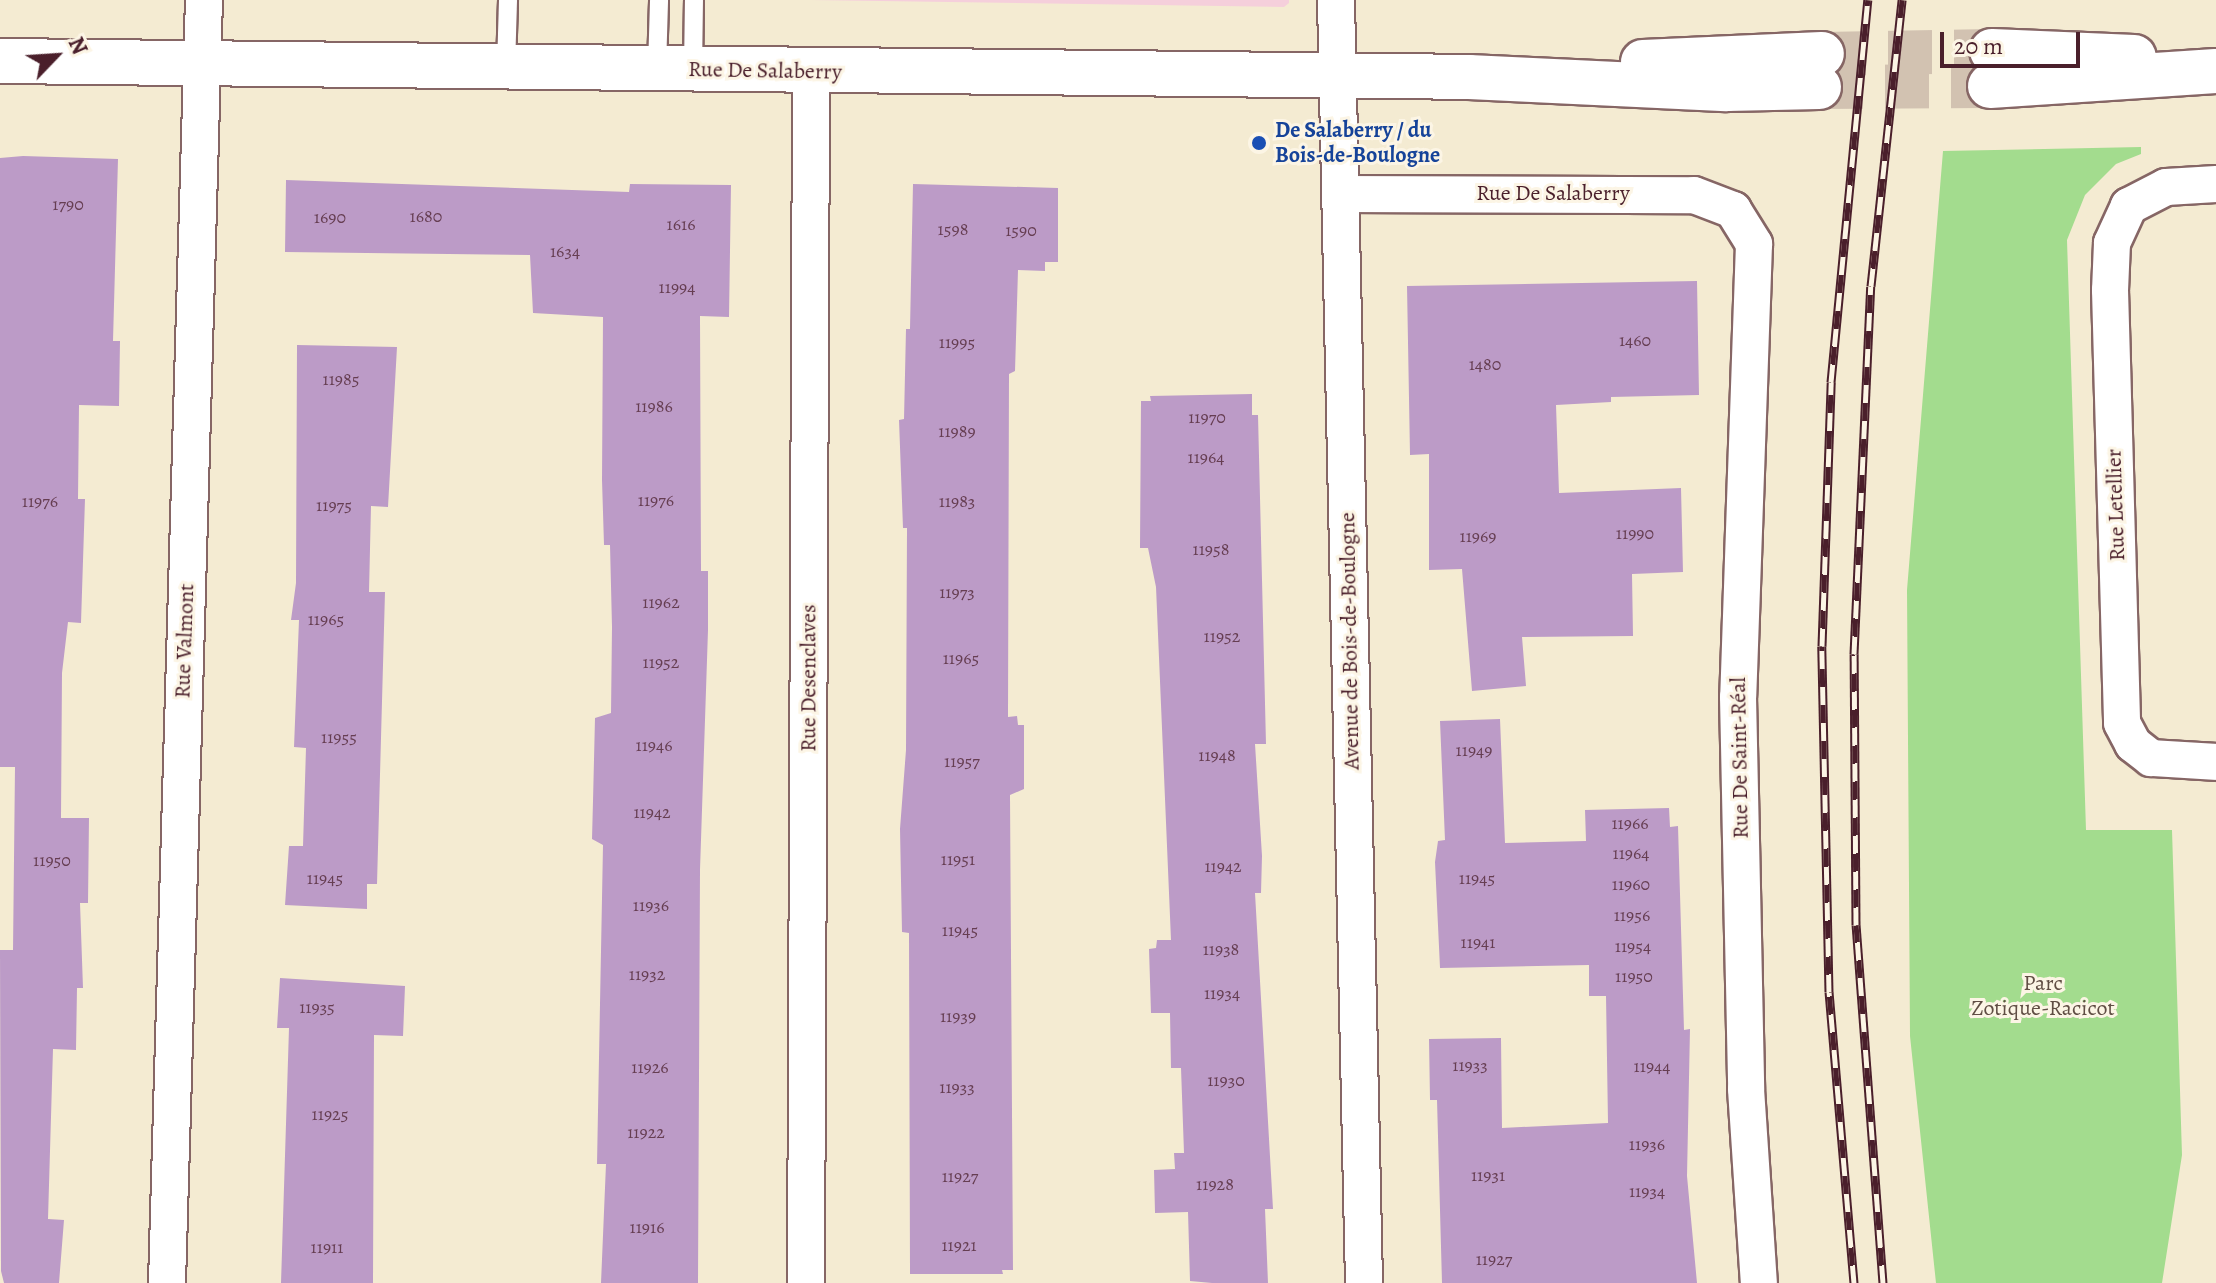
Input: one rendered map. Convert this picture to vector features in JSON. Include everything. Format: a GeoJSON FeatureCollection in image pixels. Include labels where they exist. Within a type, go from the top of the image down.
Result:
{"type":"FeatureCollection","features":[{"type":"Feature","properties":{"kind":"main road","name":"Rue De Salaberry"},"geometry":{"type":"LineString","coordinates":[[0,49],[62,59]]}},
{"type":"Feature","properties":{"kind":"main road","name":"Rue De Salaberry"},"geometry":{"type":"LineString","coordinates":[[0,61],[62,59],[811,72],[1469,77],[1727,89],[1821,70]]}},
{"type":"Feature","properties":{"kind":"main road"},"geometry":{"type":"LineString","coordinates":[[2216,62],[1991,68],[2216,71]]}},
{"type":"Feature","properties":{"kind":"street","name":"Rue Valmont"},"geometry":{"type":"LineString","coordinates":[[167,1283],[204,0]]}},
{"type":"Feature","properties":{"kind":"street","name":"Avenue de Bois-de-Boulogne"},"geometry":{"type":"LineString","coordinates":[[1336,0],[1364,1283]]}},
{"type":"Feature","properties":{"kind":"street","name":"Rue Desenclaves"},"geometry":{"type":"LineString","coordinates":[[806,1283],[811,72]]}},
{"type":"Feature","properties":{"kind":"street","name":"Rue Letellier"},"geometry":{"type":"LineString","coordinates":[[2216,184],[2152,191],[2129,206],[2112,243],[2110,290],[2121,710],[2126,734],[2141,753],[2174,763],[2216,762]]}},
{"type":"Feature","properties":{"kind":"street","name":"Rue De Salaberry"},"geometry":{"type":"LineString","coordinates":[[1341,194],[1694,195],[1733,210],[1750,233]]}},
{"type":"Feature","properties":{"kind":"street","name":"Rue De Saint-Réal"},"geometry":{"type":"LineString","coordinates":[[1750,233],[1756,287],[1738,697],[1746,1089],[1759,1283]]}},
{"type":"Feature","properties":{"kind":"lane"},"geometry":{"type":"LineString","coordinates":[[506,68],[508,0]]}},
{"type":"Feature","properties":{"kind":"lane"},"geometry":{"type":"LineString","coordinates":[[659,0],[675,70]]}},
{"type":"Feature","properties":{"kind":"lane"},"geometry":{"type":"LineString","coordinates":[[675,70],[694,0]]}},
{"type":"Feature","properties":{"kind":"shaded area"},"geometry":{"type":"Polygon","coordinates":[[[811,0],[1289,0],[1289,3],[1284,7],[811,0]]]}},
{"type":"Feature","properties":{"kind":"green space","name":"Parc Zotique-Racicot"},"geometry":{"type":"Polygon","coordinates":[[[2141,147],[2141,154],[2116,164],[2085,195],[2067,240],[2086,830],[2172,830],[2182,1155],[2162,1283],[1936,1283],[1910,1036],[1907,590],[1943,151],[2141,147]]]}},
{"type":"Feature","properties":{"kind":"building"},"geometry":{"type":"Polygon","coordinates":[[[0,158],[118,159],[113,341],[120,341],[119,406],[79,405],[78,499],[85,499],[81,623],[68,622],[62,673],[61,818],[89,818],[88,903],[80,903],[83,988],[77,988],[76,1050],[53,1049],[48,1219],[64,1220],[59,1283],[4,1283],[1,1271],[0,950],[13,950],[15,767],[0,767],[0,158]]]}},
{"type":"Feature","properties":{"kind":"building"},"geometry":{"type":"Polygon","coordinates":[[[286,180],[629,192],[630,184],[731,185],[729,317],[700,316],[701,571],[708,571],[708,630],[700,870],[698,1283],[601,1283],[606,1164],[597,1164],[603,845],[592,839],[595,718],[611,713],[610,545],[604,545],[602,480],[603,317],[533,313],[530,255],[285,252],[286,180]]]}},
{"type":"Feature","properties":{"kind":"building"},"geometry":{"type":"Polygon","coordinates":[[[913,184],[1058,188],[1058,262],[1045,262],[1045,271],[1018,270],[1015,371],[1009,374],[1008,717],[1017,716],[1018,725],[1024,725],[1024,789],[1010,795],[1013,1270],[1002,1270],[1003,1274],[910,1274],[909,933],[902,932],[900,829],[906,750],[907,528],[903,528],[899,420],[904,419],[906,329],[910,329],[913,184]]]}},
{"type":"Feature","properties":{"kind":"building"},"geometry":{"type":"Polygon","coordinates":[[[1697,281],[1699,395],[1611,397],[1611,402],[1556,405],[1559,493],[1681,488],[1683,572],[1632,574],[1633,636],[1522,637],[1526,686],[1472,691],[1462,569],[1429,570],[1429,454],[1410,455],[1407,286],[1697,281]]]}},
{"type":"Feature","properties":{"kind":"building"},"geometry":{"type":"Polygon","coordinates":[[[297,345],[397,347],[388,507],[371,506],[369,592],[385,592],[377,884],[367,884],[367,909],[285,905],[289,846],[303,846],[306,748],[294,747],[299,620],[291,620],[296,583],[297,345]]]}},
{"type":"Feature","properties":{"kind":"building"},"geometry":{"type":"Polygon","coordinates":[[[1252,394],[1252,415],[1258,415],[1266,744],[1255,744],[1262,856],[1261,893],[1255,893],[1273,1209],[1265,1209],[1268,1283],[1212,1283],[1190,1281],[1188,1212],[1155,1213],[1154,1170],[1175,1169],[1174,1153],[1184,1153],[1181,1068],[1171,1068],[1170,1013],[1151,1013],[1149,949],[1156,948],[1157,940],[1171,940],[1156,587],[1148,548],[1140,548],[1141,401],[1151,401],[1150,396],[1252,394]]]}},
{"type":"Feature","properties":{"kind":"building"},"geometry":{"type":"Polygon","coordinates":[[[1500,719],[1505,843],[1586,841],[1585,810],[1669,808],[1670,827],[1678,826],[1684,1030],[1690,1029],[1687,1176],[1697,1283],[1442,1283],[1437,1100],[1430,1100],[1429,1039],[1501,1038],[1502,1128],[1608,1123],[1606,996],[1589,996],[1589,965],[1440,968],[1435,862],[1438,841],[1445,840],[1440,721],[1500,719]]]}},
{"type":"Feature","properties":{"kind":"building"},"geometry":{"type":"Polygon","coordinates":[[[280,978],[405,986],[403,1036],[374,1035],[373,1283],[281,1283],[289,1028],[277,1028],[280,978]]]}},
{"type":"Feature","properties":{"kind":"tunnel"},"geometry":{"type":"LineString","coordinates":[[1822,54],[1992,51]]}},
{"type":"Feature","properties":{"kind":"tunnel"},"geometry":{"type":"LineString","coordinates":[[1819,87],[1990,86]]}},
{"type":"Feature","properties":{"kind":"railway"},"geometry":{"type":"LineString","coordinates":[[1854,1283],[1829,992],[1822,646],[1831,382],[1868,0]]}},
{"type":"Feature","properties":{"kind":"railway"},"geometry":{"type":"LineString","coordinates":[[1883,1283],[1856,925],[1854,654],[1871,286],[1902,0]]}},
{"type":"Feature","properties":{"kind":"place","name":"De Salaberry / du Bois-de-Boulogne"},"geometry":{"type":"Point","coordinates":[1259,143]}}]}
